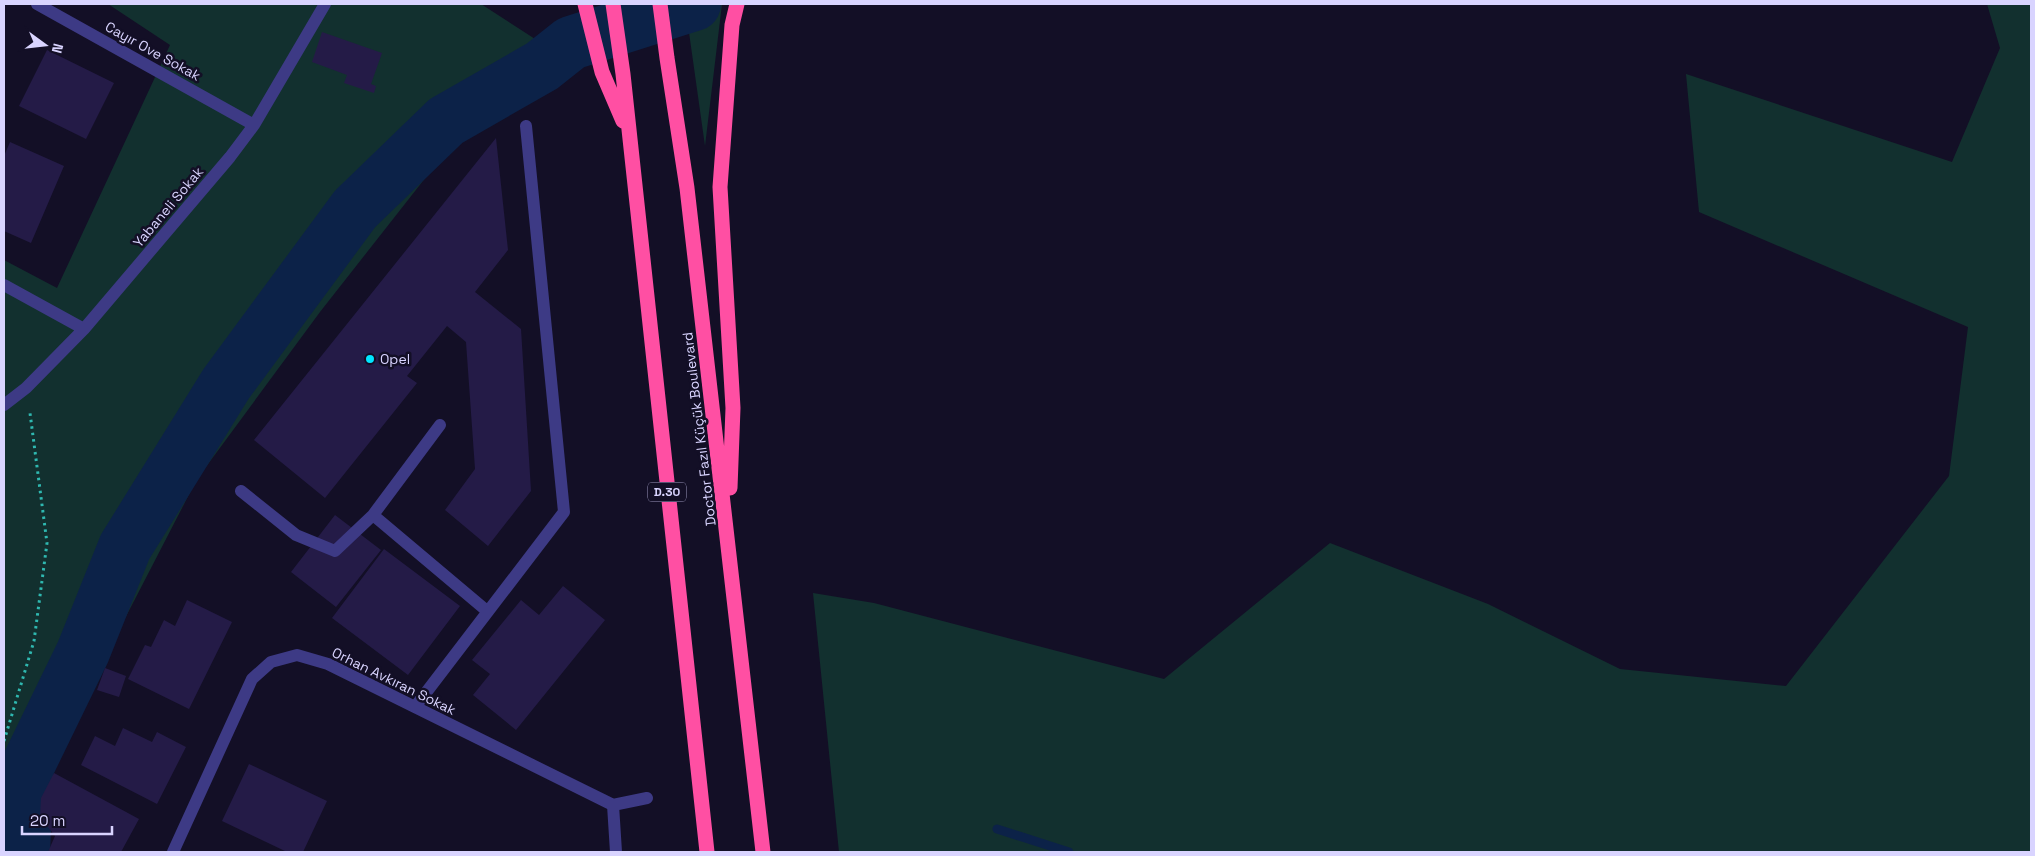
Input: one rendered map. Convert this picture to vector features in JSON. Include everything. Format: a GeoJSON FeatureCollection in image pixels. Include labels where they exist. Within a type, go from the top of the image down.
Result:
{"type":"FeatureCollection","features":[{"type":"Feature","properties":{"kind":"highway"},"geometry":{"type":"LineString","coordinates":[[584,4],[602,72],[628,133]]}},
{"type":"Feature","properties":{"kind":"highway","name":"D.30"},"geometry":{"type":"LineString","coordinates":[[613,4],[623,74],[707,852]]}},
{"type":"Feature","properties":{"kind":"highway","name":"Doctor Fazıl Küçük Boulevard"},"geometry":{"type":"LineString","coordinates":[[660,4],[687,188],[729,541],[763,852]]}},
{"type":"Feature","properties":{"kind":"highway"},"geometry":{"type":"LineString","coordinates":[[729,541],[733,408],[720,188],[732,25],[737,4]]}},
{"type":"Feature","properties":{"kind":"street","name":"Cayır Ove Sokak"},"geometry":{"type":"LineString","coordinates":[[37,4],[254,125]]}},
{"type":"Feature","properties":{"kind":"street","name":"Yabaneli Sokak"},"geometry":{"type":"LineString","coordinates":[[4,405],[26,388],[84,329],[230,157],[254,125],[325,4]]}},
{"type":"Feature","properties":{"kind":"street"},"geometry":{"type":"LineString","coordinates":[[415,707],[564,512],[526,126]]}},
{"type":"Feature","properties":{"kind":"street"},"geometry":{"type":"LineString","coordinates":[[4,285],[84,329]]}},
{"type":"Feature","properties":{"kind":"street"},"geometry":{"type":"LineString","coordinates":[[241,491],[296,535],[335,551],[373,515],[440,425]]}},
{"type":"Feature","properties":{"kind":"street"},"geometry":{"type":"LineString","coordinates":[[373,515],[488,611]]}},
{"type":"Feature","properties":{"kind":"street","name":"Orhan Avkıran Sokak"},"geometry":{"type":"LineString","coordinates":[[173,852],[252,679],[271,662],[297,655],[328,664],[613,805]]}},
{"type":"Feature","properties":{"kind":"street"},"geometry":{"type":"LineString","coordinates":[[616,852],[613,805],[646,798]]}},
{"type":"Feature","properties":{"kind":"path"},"geometry":{"type":"LineString","coordinates":[[4,741],[34,642],[47,543],[26,388]]}},
{"type":"Feature","properties":{"kind":"green space"},"geometry":{"type":"Polygon","coordinates":[[[108,4],[481,4],[569,61],[452,144],[320,312],[197,479],[102,663],[37,782],[36,852],[4,852],[4,260],[57,288],[170,45],[108,4]]]}},
{"type":"Feature","properties":{"kind":"green space"},"geometry":{"type":"Polygon","coordinates":[[[685,4],[722,4],[705,146],[685,4]]]}},
{"type":"Feature","properties":{"kind":"green space"},"geometry":{"type":"Polygon","coordinates":[[[1987,4],[2031,4],[2031,852],[839,852],[813,593],[874,603],[1164,679],[1330,543],[1488,604],[1620,669],[1786,686],[1949,476],[1968,327],[1699,212],[1686,74],[1952,162],[2000,48],[1987,4]]]}},
{"type":"Feature","properties":{"kind":"building"},"geometry":{"type":"Polygon","coordinates":[[[322,32],[382,53],[371,84],[376,86],[374,93],[344,83],[347,75],[312,62],[322,32]]]}},
{"type":"Feature","properties":{"kind":"building"},"geometry":{"type":"Polygon","coordinates":[[[47,50],[114,83],[86,139],[19,106],[47,50]]]}},
{"type":"Feature","properties":{"kind":"building","name":"Opel"},"geometry":{"type":"Polygon","coordinates":[[[496,138],[508,250],[475,292],[521,329],[531,491],[488,546],[445,510],[475,469],[466,342],[447,326],[407,376],[417,383],[325,498],[254,440],[496,138]]]}},
{"type":"Feature","properties":{"kind":"building"},"geometry":{"type":"Polygon","coordinates":[[[10,142],[64,166],[31,243],[4,231],[4,156],[10,142]]]}},
{"type":"Feature","properties":{"kind":"building"},"geometry":{"type":"Polygon","coordinates":[[[335,515],[381,550],[336,607],[291,572],[335,515]]]}},
{"type":"Feature","properties":{"kind":"building"},"geometry":{"type":"Polygon","coordinates":[[[384,549],[460,606],[408,675],[332,618],[384,549]]]}},
{"type":"Feature","properties":{"kind":"building"},"geometry":{"type":"Polygon","coordinates":[[[563,586],[605,620],[516,730],[473,695],[490,674],[472,660],[521,600],[539,615],[563,586]]]}},
{"type":"Feature","properties":{"kind":"building"},"geometry":{"type":"Polygon","coordinates":[[[187,600],[232,622],[189,709],[128,679],[145,645],[151,647],[164,620],[175,626],[187,600]]]}},
{"type":"Feature","properties":{"kind":"building"},"geometry":{"type":"Polygon","coordinates":[[[105,668],[126,676],[119,697],[97,690],[105,668]]]}},
{"type":"Feature","properties":{"kind":"building"},"geometry":{"type":"Polygon","coordinates":[[[123,728],[152,742],[157,732],[186,747],[157,804],[81,765],[95,736],[115,746],[123,728]]]}},
{"type":"Feature","properties":{"kind":"building"},"geometry":{"type":"Polygon","coordinates":[[[249,764],[327,801],[303,852],[287,852],[222,821],[249,764]]]}},
{"type":"Feature","properties":{"kind":"building"},"geometry":{"type":"Polygon","coordinates":[[[54,773],[139,819],[121,852],[48,852],[55,836],[40,817],[41,798],[54,773]]]}},
{"type":"Feature","properties":{"kind":"waterway"},"geometry":{"type":"LineString","coordinates":[[23,852],[27,767],[83,652],[125,547],[226,384],[355,209],[446,121],[542,66],[571,43],[694,4]]}},
{"type":"Feature","properties":{"kind":"waterway"},"geometry":{"type":"LineString","coordinates":[[997,829],[1069,852]]}},
{"type":"Feature","properties":{"kind":"place","name":"Opel"},"geometry":{"type":"Point","coordinates":[370,359]}}]}
